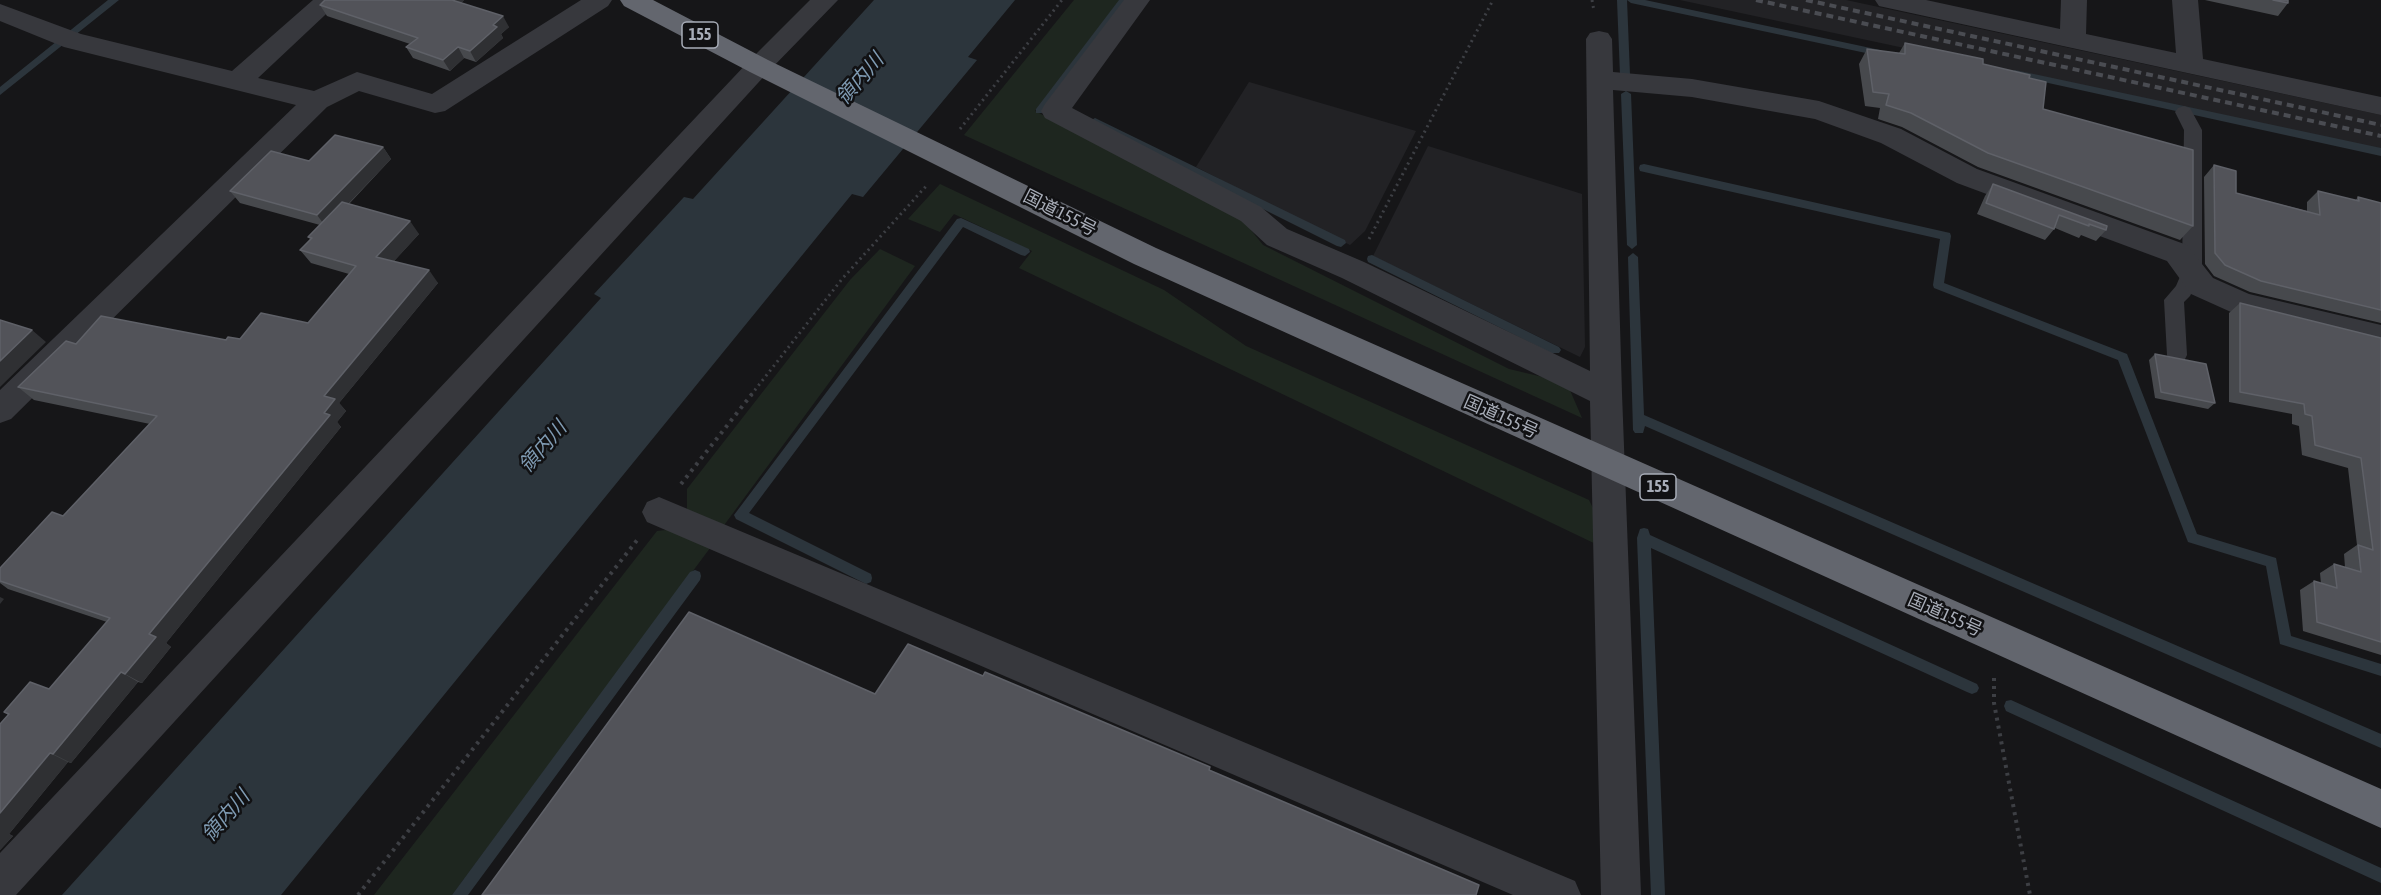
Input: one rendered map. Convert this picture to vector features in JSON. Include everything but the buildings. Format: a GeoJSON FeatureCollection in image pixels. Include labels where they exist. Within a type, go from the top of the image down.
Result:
{"type":"FeatureCollection","features":[{"type":"Feature","properties":{"kind":"highway","name":"国道155号"},"geometry":{"type":"LineString","coordinates":[[633,0],[762,68],[940,153],[1145,256],[2381,809]]}},
{"type":"Feature","properties":{"kind":"street"},"geometry":{"type":"LineString","coordinates":[[238,81],[328,0]]}},
{"type":"Feature","properties":{"kind":"street"},"geometry":{"type":"LineString","coordinates":[[0,410],[317,100],[357,81],[435,104],[599,0]]}},
{"type":"Feature","properties":{"kind":"street"},"geometry":{"type":"LineString","coordinates":[[0,882],[825,0]]}},
{"type":"Feature","properties":{"kind":"street"},"geometry":{"type":"LineString","coordinates":[[1137,0],[1055,111],[1251,214],[1277,237],[1353,270],[1606,394]]}},
{"type":"Feature","properties":{"kind":"street"},"geometry":{"type":"LineString","coordinates":[[1888,0],[2381,106]]}},
{"type":"Feature","properties":{"kind":"street"},"geometry":{"type":"LineString","coordinates":[[2073,40],[2074,0]]}},
{"type":"Feature","properties":{"kind":"street"},"geometry":{"type":"LineString","coordinates":[[2185,0],[2190,65]]}},
{"type":"Feature","properties":{"kind":"street"},"geometry":{"type":"LineString","coordinates":[[5,21],[317,100]]}},
{"type":"Feature","properties":{"kind":"street"},"geometry":{"type":"LineString","coordinates":[[1599,39],[1606,394],[1621,895]]}},
{"type":"Feature","properties":{"kind":"street"},"geometry":{"type":"LineString","coordinates":[[1599,80],[1692,88],[1819,110],[1892,136],[1967,176],[2177,253],[2202,286],[2242,304],[2381,337]]}},
{"type":"Feature","properties":{"kind":"street"},"geometry":{"type":"LineString","coordinates":[[659,512],[1561,895]]}},
{"type":"Feature","properties":{"kind":"lane"},"geometry":{"type":"LineString","coordinates":[[2177,355],[2174,300],[2183,291],[2192,272],[2193,130],[2184,112]]}},
{"type":"Feature","properties":{"kind":"path"},"geometry":{"type":"LineString","coordinates":[[940,153],[1062,0]]}},
{"type":"Feature","properties":{"kind":"path"},"geometry":{"type":"LineString","coordinates":[[1353,270],[1493,0]]}},
{"type":"Feature","properties":{"kind":"path"},"geometry":{"type":"LineString","coordinates":[[1996,638],[1994,703],[2030,895]]}},
{"type":"Feature","properties":{"kind":"shaded area"},"geometry":{"type":"Polygon","coordinates":[[[1074,0],[1120,0],[1035,111],[1242,219],[1263,245],[1509,369],[1551,379],[1569,388],[1582,418],[964,135],[1074,0]]]}},
{"type":"Feature","properties":{"kind":"shaded area"},"geometry":{"type":"Polygon","coordinates":[[[1680,0],[1846,0],[2381,115],[2381,150],[1680,0]]]}},
{"type":"Feature","properties":{"kind":"shaded area"},"geometry":{"type":"Polygon","coordinates":[[[1249,82],[1416,131],[1365,231],[1350,245],[1196,167],[1249,82]]]}},
{"type":"Feature","properties":{"kind":"shaded area"},"geometry":{"type":"Polygon","coordinates":[[[1428,146],[1582,194],[1585,347],[1580,357],[1373,256],[1428,146]]]}},
{"type":"Feature","properties":{"kind":"shaded area"},"geometry":{"type":"Polygon","coordinates":[[[940,184],[1164,290],[1246,346],[1589,500],[1600,522],[1600,546],[1019,268],[1032,251],[954,214],[940,232],[908,219],[940,184]]]}},
{"type":"Feature","properties":{"kind":"shaded area"},"geometry":{"type":"Polygon","coordinates":[[[880,249],[915,266],[722,528],[687,510],[687,489],[850,280],[880,249]]]}},
{"type":"Feature","properties":{"kind":"shaded area"},"geometry":{"type":"Polygon","coordinates":[[[675,529],[713,544],[452,895],[374,895],[657,531],[675,529]]]}},
{"type":"Feature","properties":{"kind":"water","name":"領内川"},"geometry":{"type":"Polygon","coordinates":[[[874,0],[1015,0],[968,57],[977,60],[863,197],[852,194],[281,895],[62,895],[601,298],[594,294],[684,197],[693,199],[874,0]]]}},
{"type":"Feature","properties":{"kind":"waterway"},"geometry":{"type":"LineString","coordinates":[[0,92],[114,0]]}},
{"type":"Feature","properties":{"kind":"waterway"},"geometry":{"type":"LineString","coordinates":[[1039,111],[1124,0]]}},
{"type":"Feature","properties":{"kind":"waterway"},"geometry":{"type":"LineString","coordinates":[[1622,0],[1625,75]]}},
{"type":"Feature","properties":{"kind":"waterway"},"geometry":{"type":"LineString","coordinates":[[1631,0],[1880,53]]}},
{"type":"Feature","properties":{"kind":"waterway"},"geometry":{"type":"LineString","coordinates":[[2015,73],[2381,152]]}},
{"type":"Feature","properties":{"kind":"waterway"},"geometry":{"type":"LineString","coordinates":[[1626,94],[1632,245]]}},
{"type":"Feature","properties":{"kind":"waterway"},"geometry":{"type":"LineString","coordinates":[[1095,121],[1341,243]]}},
{"type":"Feature","properties":{"kind":"waterway"},"geometry":{"type":"LineString","coordinates":[[1644,168],[1946,236],[1938,285],[2123,357],[2192,538],[2272,562],[2285,640],[2381,670]]}},
{"type":"Feature","properties":{"kind":"waterway"},"geometry":{"type":"LineString","coordinates":[[866,578],[740,515],[961,222],[1025,252]]}},
{"type":"Feature","properties":{"kind":"waterway"},"geometry":{"type":"LineString","coordinates":[[1633,257],[1639,430]]}},
{"type":"Feature","properties":{"kind":"waterway"},"geometry":{"type":"LineString","coordinates":[[1372,259],[1555,350]]}},
{"type":"Feature","properties":{"kind":"waterway"},"geometry":{"type":"LineString","coordinates":[[1639,418],[2381,741]]}},
{"type":"Feature","properties":{"kind":"waterway"},"geometry":{"type":"LineString","coordinates":[[1644,533],[1644,539]]}},
{"type":"Feature","properties":{"kind":"waterway"},"geometry":{"type":"LineString","coordinates":[[1644,539],[1972,688]]}},
{"type":"Feature","properties":{"kind":"waterway"},"geometry":{"type":"LineString","coordinates":[[1644,539],[1658,895]]}},
{"type":"Feature","properties":{"kind":"waterway"},"geometry":{"type":"LineString","coordinates":[[459,895],[695,576]]}},
{"type":"Feature","properties":{"kind":"waterway"},"geometry":{"type":"LineString","coordinates":[[2011,706],[2381,876]]}},
{"type":"Feature","properties":{"kind":"railway"},"geometry":{"type":"LineString","coordinates":[[1756,0],[2381,136]]}},
{"type":"Feature","properties":{"kind":"railway"},"geometry":{"type":"LineString","coordinates":[[1806,0],[2381,125]]}}]}
